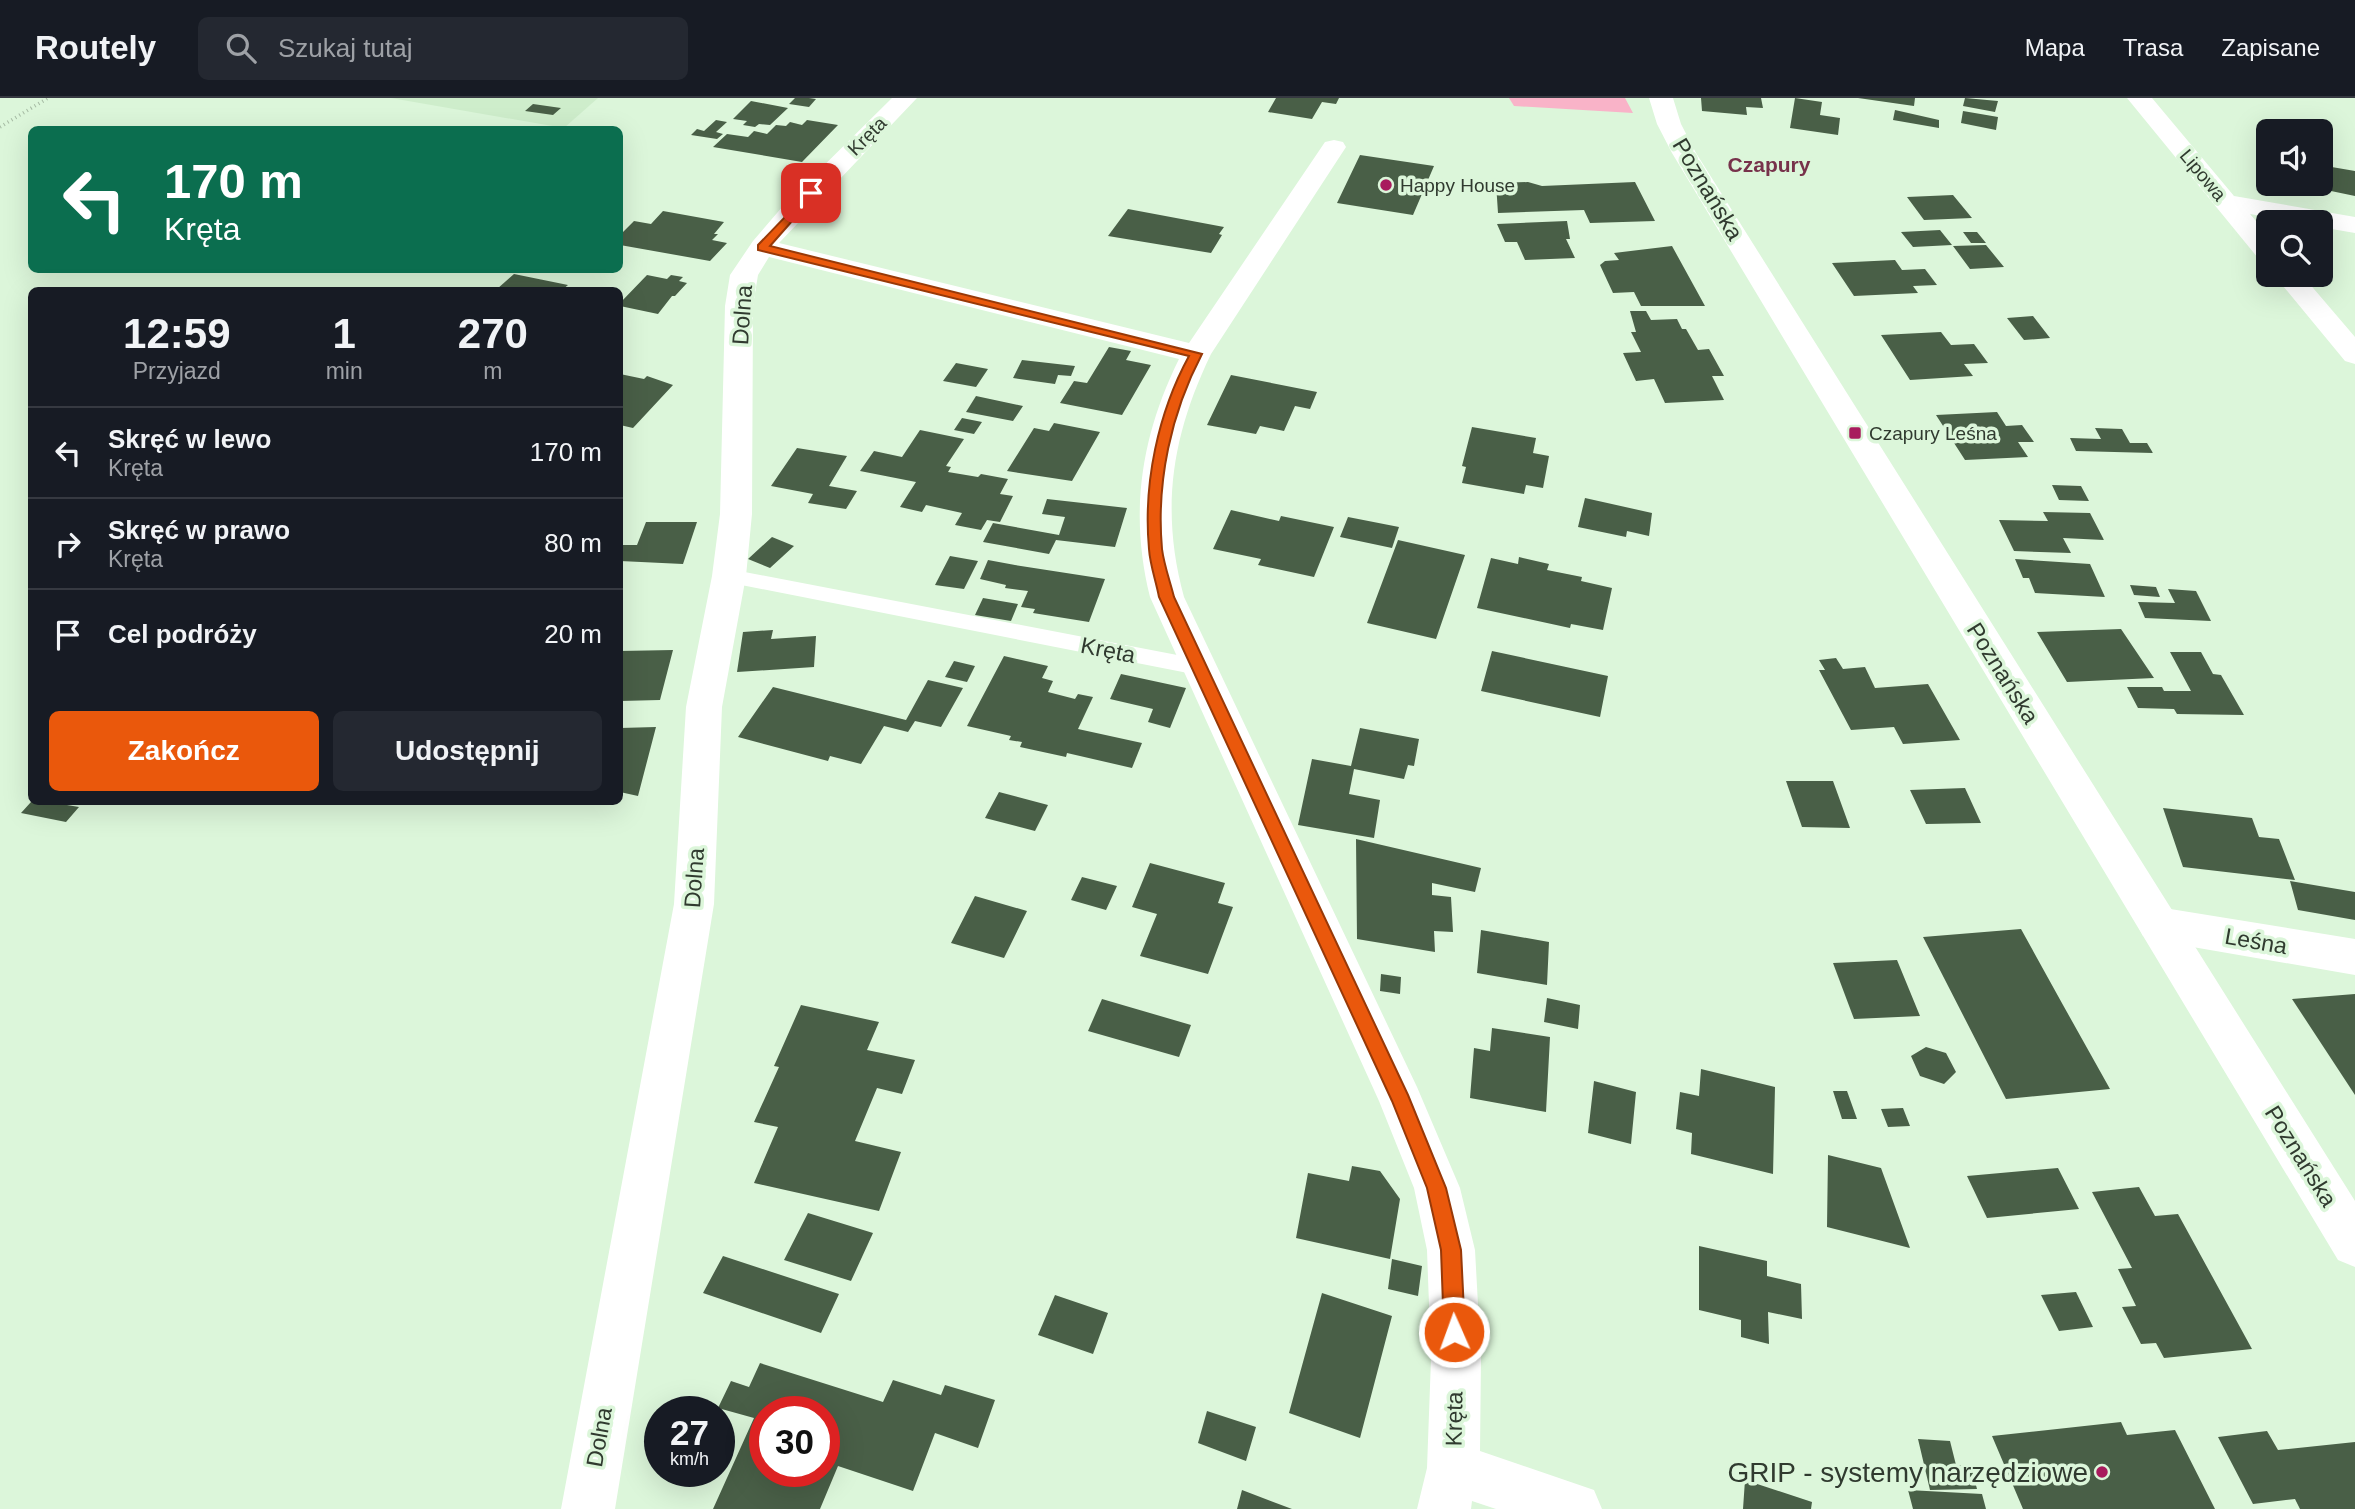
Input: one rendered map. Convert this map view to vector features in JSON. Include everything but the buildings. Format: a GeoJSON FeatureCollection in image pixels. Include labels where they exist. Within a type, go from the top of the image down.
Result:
{"type":"FeatureCollection","features":[{"type":"Feature","properties":{"kind":"street","name":"Kręta"},"geometry":{"type":"LineString","coordinates":[[762,247],[792,212],[905,98]]}},
{"type":"Feature","properties":{"kind":"street","name":"Poznańska"},"geometry":{"type":"LineString","coordinates":[[1661,98],[1670,124],[1691,164],[2355,1244]]}},
{"type":"Feature","properties":{"kind":"street","name":"Lipowa"},"geometry":{"type":"LineString","coordinates":[[2139,98],[2256,237]]}},
{"type":"Feature","properties":{"kind":"street","name":"Kręta"},"geometry":{"type":"LineString","coordinates":[[1334,147],[1196,354],[1178,388],[1164,437],[1156,492],[1156,550],[1167,597],[1402,1101],[1437,1188],[1451,1250],[1455,1359],[1448,1489],[1575,1509]]}},
{"type":"Feature","properties":{"kind":"street"},"geometry":{"type":"LineString","coordinates":[[2227,202],[2355,225]]}},
{"type":"Feature","properties":{"kind":"street"},"geometry":{"type":"LineString","coordinates":[[762,247],[1196,354]]}},
{"type":"Feature","properties":{"kind":"street","name":"Dolna"},"geometry":{"type":"LineString","coordinates":[[587,1509],[694,904],[704,707],[729,576],[736,514],[739,306],[744,275],[762,247]]}},
{"type":"Feature","properties":{"kind":"street"},"geometry":{"type":"LineString","coordinates":[[2298,287],[2355,355]]}},
{"type":"Feature","properties":{"kind":"street","name":"Leśna"},"geometry":{"type":"LineString","coordinates":[[2158,924],[2355,957]]}},
{"type":"Feature","properties":{"kind":"lane","name":"Kręta"},"geometry":{"type":"LineString","coordinates":[[729,576],[1198,667]]}},
{"type":"Feature","properties":{"kind":"path"},"geometry":{"type":"LineString","coordinates":[[0,127],[48,98]]}},
{"type":"Feature","properties":{"kind":"shaded area"},"geometry":{"type":"Polygon","coordinates":[[[391,98],[598,98],[566,126],[552,126],[391,98]]]}},
{"type":"Feature","properties":{"kind":"shaded area"},"geometry":{"type":"Polygon","coordinates":[[[1509,98],[1625,98],[1633,113],[1514,106],[1509,98]]]}},
{"type":"Feature","properties":{"kind":"place","name":"Happy House"},"geometry":{"type":"Point","coordinates":[1386,185]}},
{"type":"Feature","properties":{"kind":"place","name":"Czapury Leśna"},"geometry":{"type":"Point","coordinates":[1855,433]}},
{"type":"Feature","properties":{"kind":"place","name":"GRIP - systemy narzędziowe"},"geometry":{"type":"Point","coordinates":[2102,1472]}},
{"type":"Feature","properties":{"kind":"district","name":"Czapury"},"geometry":{"type":"Point","coordinates":[1769,164]}},
{"type":"Feature","properties":{"kind":"route"},"geometry":{"type":"LineString","coordinates":[[811,193],[762,247],[1196,354],[1178,388],[1164,437],[1156,492],[1156,550],[1167,597],[1402,1101],[1437,1188],[1451,1250],[1454,1332]]}}]}
